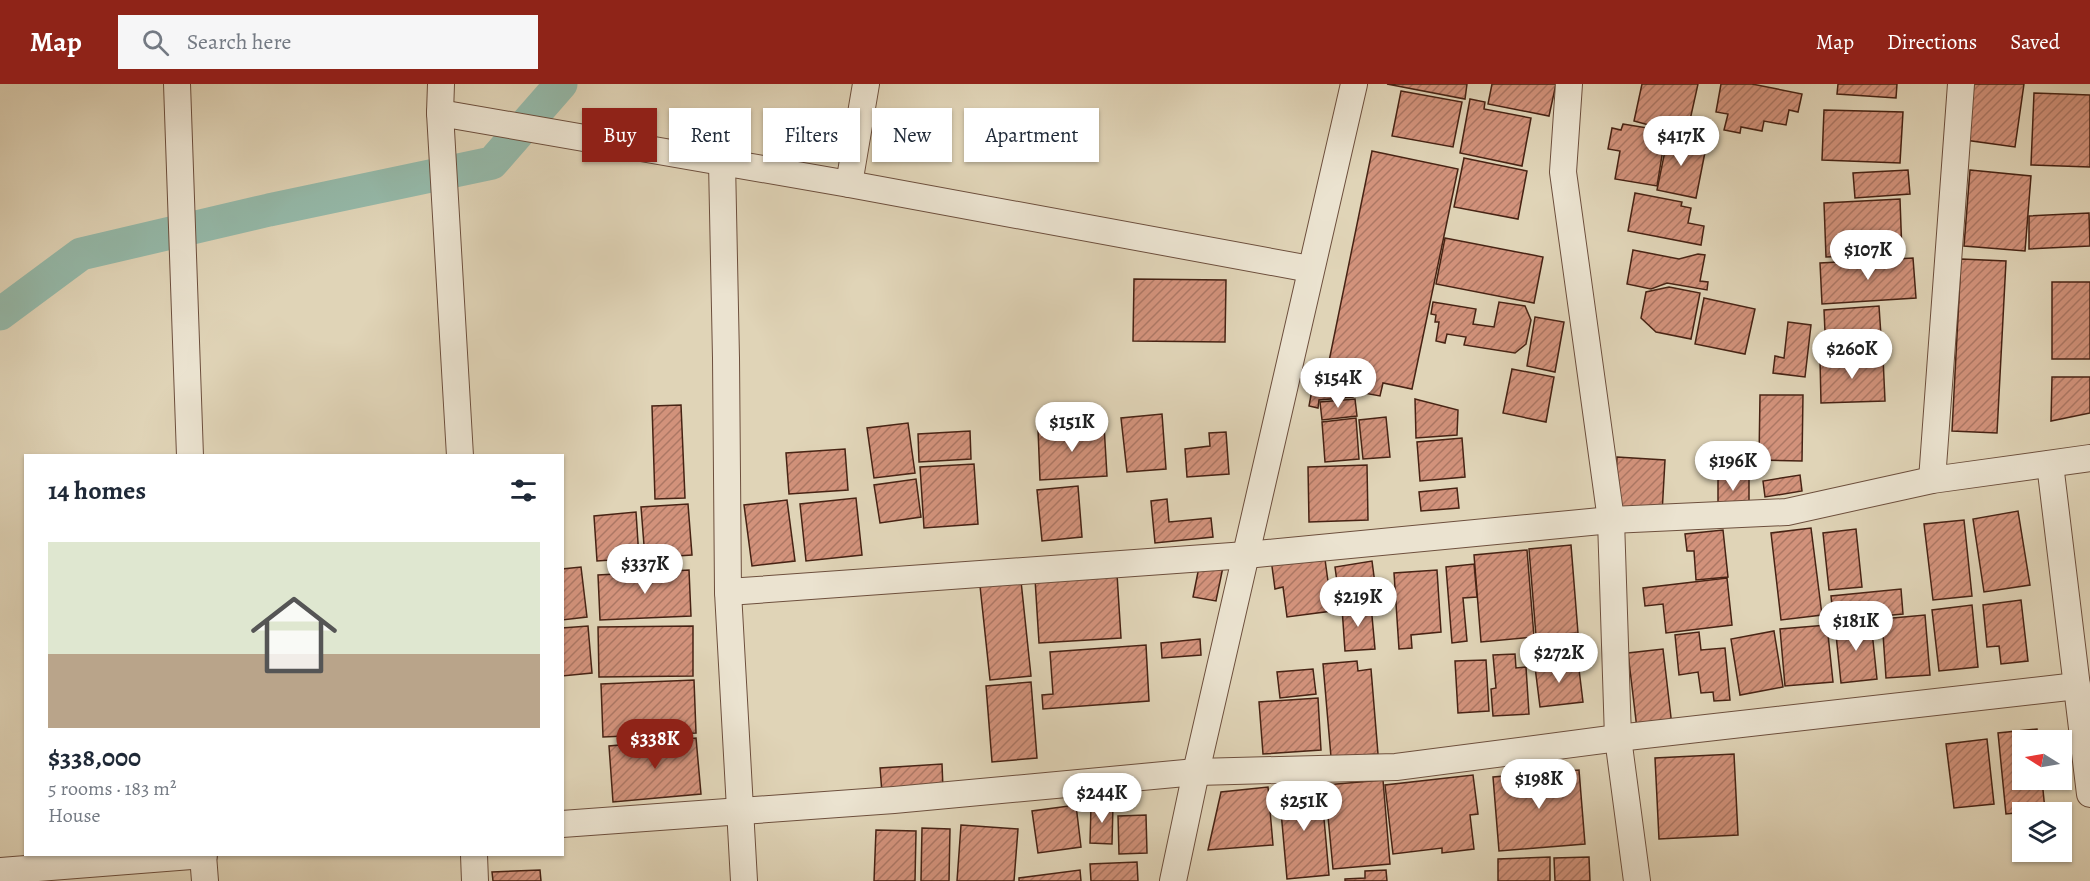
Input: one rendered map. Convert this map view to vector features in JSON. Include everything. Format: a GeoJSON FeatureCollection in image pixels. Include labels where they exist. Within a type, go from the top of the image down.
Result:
{"type":"FeatureCollection","features":[{"type":"Feature","properties":{"kind":"street"},"geometry":{"type":"LineString","coordinates":[[177,84],[190,454]]}},
{"type":"Feature","properties":{"kind":"street"},"geometry":{"type":"LineString","coordinates":[[441,84],[440,113],[460,454]]}},
{"type":"Feature","properties":{"kind":"street"},"geometry":{"type":"LineString","coordinates":[[849,184],[866,84]]}},
{"type":"Feature","properties":{"kind":"street"},"geometry":{"type":"LineString","coordinates":[[1173,881],[1310,269],[1354,84]]}},
{"type":"Feature","properties":{"kind":"street"},"geometry":{"type":"LineString","coordinates":[[1569,84],[1563,172],[1611,520],[1618,738],[1637,881]]}},
{"type":"Feature","properties":{"kind":"street"},"geometry":{"type":"LineString","coordinates":[[1932,480],[1961,84]]}},
{"type":"Feature","properties":{"kind":"street"},"geometry":{"type":"LineString","coordinates":[[440,113],[669,153]]}},
{"type":"Feature","properties":{"kind":"street"},"geometry":{"type":"LineString","coordinates":[[744,881],[728,592],[722,162],[1310,269]]}},
{"type":"Feature","properties":{"kind":"street"},"geometry":{"type":"LineString","coordinates":[[728,592],[1246,555],[1611,520],[1787,513],[1932,480],[2090,458]]}},
{"type":"Feature","properties":{"kind":"street"},"geometry":{"type":"LineString","coordinates":[[2050,464],[2090,794]]}},
{"type":"Feature","properties":{"kind":"street"},"geometry":{"type":"LineString","coordinates":[[564,824],[894,800],[1196,772],[1396,767],[1618,738],[2077,686]]}},
{"type":"Feature","properties":{"kind":"street"},"geometry":{"type":"LineString","coordinates":[[0,871],[191,856]]}},
{"type":"Feature","properties":{"kind":"street"},"geometry":{"type":"LineString","coordinates":[[204,856],[205,881]]}},
{"type":"Feature","properties":{"kind":"street"},"geometry":{"type":"LineString","coordinates":[[474,856],[475,881]]}},
{"type":"Feature","properties":{"kind":"building"},"geometry":{"type":"Polygon","coordinates":[[[1387,84],[1467,84],[1465,99],[1387,84]]]}},
{"type":"Feature","properties":{"kind":"building"},"geometry":{"type":"Polygon","coordinates":[[[1492,84],[1556,84],[1549,116],[1488,104],[1492,84]]]}},
{"type":"Feature","properties":{"kind":"building"},"geometry":{"type":"Polygon","coordinates":[[[1642,84],[1698,84],[1688,129],[1661,123],[1660,128],[1634,121],[1642,84]]]}},
{"type":"Feature","properties":{"kind":"building"},"geometry":{"type":"Polygon","coordinates":[[[1721,84],[1752,84],[1802,94],[1798,112],[1789,110],[1786,125],[1764,121],[1762,131],[1741,127],[1740,133],[1724,130],[1728,114],[1716,112],[1721,84]]]}},
{"type":"Feature","properties":{"kind":"building"},"geometry":{"type":"Polygon","coordinates":[[[1838,84],[1897,84],[1896,98],[1837,94],[1838,84]]]}},
{"type":"Feature","properties":{"kind":"building"},"geometry":{"type":"Polygon","coordinates":[[[1974,84],[2024,84],[2015,147],[1965,140],[1974,84]]]}},
{"type":"Feature","properties":{"kind":"building"},"geometry":{"type":"Polygon","coordinates":[[[1401,91],[1462,102],[1453,147],[1392,136],[1401,91]]]}},
{"type":"Feature","properties":{"kind":"building"},"geometry":{"type":"Polygon","coordinates":[[[2034,93],[2090,95],[2090,167],[2031,165],[2034,93]]]}},
{"type":"Feature","properties":{"kind":"building"},"geometry":{"type":"Polygon","coordinates":[[[1470,99],[1485,102],[1484,109],[1531,118],[1522,166],[1460,153],[1470,99]]]}},
{"type":"Feature","properties":{"kind":"building"},"geometry":{"type":"Polygon","coordinates":[[[1824,110],[1903,112],[1900,163],[1822,160],[1824,110]]]}},
{"type":"Feature","properties":{"kind":"building"},"geometry":{"type":"Polygon","coordinates":[[[1623,124],[1666,131],[1657,186],[1615,179],[1620,151],[1608,149],[1612,128],[1621,130],[1623,124]]]}},
{"type":"Feature","properties":{"kind":"building"},"geometry":{"type":"Polygon","coordinates":[[[1668,136],[1691,140],[1690,144],[1706,147],[1696,198],[1657,190],[1668,136]]]}},
{"type":"Feature","properties":{"kind":"building"},"geometry":{"type":"Polygon","coordinates":[[[1372,151],[1458,169],[1412,389],[1383,383],[1380,396],[1358,392],[1361,378],[1327,371],[1372,151]]]}},
{"type":"Feature","properties":{"kind":"building"},"geometry":{"type":"Polygon","coordinates":[[[1464,158],[1527,171],[1518,219],[1454,207],[1464,158]]]}},
{"type":"Feature","properties":{"kind":"building"},"geometry":{"type":"Polygon","coordinates":[[[1908,170],[1910,194],[1855,198],[1853,173],[1908,170]]]}},
{"type":"Feature","properties":{"kind":"building"},"geometry":{"type":"Polygon","coordinates":[[[1970,170],[2031,176],[2025,251],[1964,246],[1970,170]]]}},
{"type":"Feature","properties":{"kind":"building"},"geometry":{"type":"Polygon","coordinates":[[[1635,193],[1682,202],[1681,206],[1691,208],[1688,223],[1704,226],[1701,245],[1628,231],[1635,193]]]}},
{"type":"Feature","properties":{"kind":"building"},"geometry":{"type":"Polygon","coordinates":[[[1900,199],[1902,254],[1826,257],[1824,203],[1900,199]]]}},
{"type":"Feature","properties":{"kind":"building"},"geometry":{"type":"Polygon","coordinates":[[[2089,213],[2090,246],[2029,249],[2029,216],[2089,213]]]}},
{"type":"Feature","properties":{"kind":"building"},"geometry":{"type":"Polygon","coordinates":[[[1445,238],[1543,257],[1534,303],[1436,284],[1445,238]]]}},
{"type":"Feature","properties":{"kind":"building"},"geometry":{"type":"Polygon","coordinates":[[[1633,250],[1679,259],[1698,254],[1705,255],[1700,281],[1708,282],[1707,290],[1667,283],[1651,289],[1627,284],[1633,250]]]}},
{"type":"Feature","properties":{"kind":"building"},"geometry":{"type":"Polygon","coordinates":[[[1913,258],[1916,298],[1822,304],[1820,263],[1913,258]]]}},
{"type":"Feature","properties":{"kind":"building"},"geometry":{"type":"Polygon","coordinates":[[[1961,259],[2006,261],[1997,433],[1952,431],[1961,259]]]}},
{"type":"Feature","properties":{"kind":"building"},"geometry":{"type":"Polygon","coordinates":[[[1134,279],[1226,280],[1225,342],[1133,341],[1134,279]]]}},
{"type":"Feature","properties":{"kind":"building"},"geometry":{"type":"Polygon","coordinates":[[[2052,282],[2090,282],[2090,359],[2052,359],[2052,282]]]}},
{"type":"Feature","properties":{"kind":"building"},"geometry":{"type":"Polygon","coordinates":[[[1669,287],[1700,293],[1691,339],[1656,332],[1641,318],[1646,292],[1669,287]]]}},
{"type":"Feature","properties":{"kind":"building"},"geometry":{"type":"Polygon","coordinates":[[[1704,298],[1755,309],[1745,354],[1695,344],[1704,298]]]}},
{"type":"Feature","properties":{"kind":"building"},"geometry":{"type":"Polygon","coordinates":[[[1433,302],[1476,309],[1473,324],[1494,327],[1499,302],[1525,306],[1531,320],[1526,344],[1515,353],[1464,345],[1466,337],[1447,334],[1445,343],[1436,341],[1439,322],[1435,322],[1436,315],[1431,314],[1433,302]]]}},
{"type":"Feature","properties":{"kind":"building"},"geometry":{"type":"Polygon","coordinates":[[[1879,306],[1882,351],[1826,355],[1824,310],[1879,306]]]}},
{"type":"Feature","properties":{"kind":"building"},"geometry":{"type":"Polygon","coordinates":[[[1535,317],[1564,322],[1555,372],[1527,366],[1535,317]]]}},
{"type":"Feature","properties":{"kind":"building"},"geometry":{"type":"Polygon","coordinates":[[[1788,322],[1811,325],[1805,377],[1773,373],[1775,356],[1784,358],[1788,322]]]}},
{"type":"Feature","properties":{"kind":"building"},"geometry":{"type":"Polygon","coordinates":[[[1883,357],[1885,401],[1821,403],[1820,359],[1883,357]]]}},
{"type":"Feature","properties":{"kind":"building"},"geometry":{"type":"Polygon","coordinates":[[[1512,369],[1554,377],[1546,422],[1503,413],[1512,369]]]}},
{"type":"Feature","properties":{"kind":"building"},"geometry":{"type":"Polygon","coordinates":[[[2052,377],[2090,377],[2090,413],[2051,421],[2052,377]]]}},
{"type":"Feature","properties":{"kind":"building"},"geometry":{"type":"Polygon","coordinates":[[[1314,379],[1333,383],[1332,386],[1354,387],[1353,397],[1319,400],[1318,408],[1309,406],[1314,379]]]}},
{"type":"Feature","properties":{"kind":"building"},"geometry":{"type":"Polygon","coordinates":[[[1760,395],[1803,395],[1802,461],[1759,460],[1760,395]]]}},
{"type":"Feature","properties":{"kind":"building"},"geometry":{"type":"Polygon","coordinates":[[[1355,399],[1357,416],[1322,420],[1320,402],[1355,399]]]}},
{"type":"Feature","properties":{"kind":"building"},"geometry":{"type":"Polygon","coordinates":[[[1415,399],[1458,410],[1457,435],[1416,438],[1415,399]]]}},
{"type":"Feature","properties":{"kind":"building"},"geometry":{"type":"Polygon","coordinates":[[[681,405],[685,498],[655,499],[652,406],[681,405]]]}},
{"type":"Feature","properties":{"kind":"building"},"geometry":{"type":"Polygon","coordinates":[[[1162,414],[1166,469],[1127,472],[1121,418],[1162,414]]]}},
{"type":"Feature","properties":{"kind":"building"},"geometry":{"type":"Polygon","coordinates":[[[1386,417],[1390,457],[1363,459],[1359,420],[1386,417]]]}},
{"type":"Feature","properties":{"kind":"building"},"geometry":{"type":"Polygon","coordinates":[[[1356,418],[1359,459],[1325,462],[1322,422],[1356,418]]]}},
{"type":"Feature","properties":{"kind":"building"},"geometry":{"type":"Polygon","coordinates":[[[908,423],[915,473],[874,478],[867,428],[908,423]]]}},
{"type":"Feature","properties":{"kind":"building"},"geometry":{"type":"Polygon","coordinates":[[[1104,425],[1107,476],[1040,480],[1038,429],[1104,425]]]}},
{"type":"Feature","properties":{"kind":"building"},"geometry":{"type":"Polygon","coordinates":[[[970,431],[971,459],[919,462],[918,434],[970,431]]]}},
{"type":"Feature","properties":{"kind":"building"},"geometry":{"type":"Polygon","coordinates":[[[1226,432],[1229,474],[1187,477],[1185,449],[1210,446],[1209,433],[1226,432]]]}},
{"type":"Feature","properties":{"kind":"building"},"geometry":{"type":"Polygon","coordinates":[[[1462,438],[1465,477],[1420,481],[1417,442],[1462,438]]]}},
{"type":"Feature","properties":{"kind":"building"},"geometry":{"type":"Polygon","coordinates":[[[845,449],[848,490],[789,494],[786,453],[845,449]]]}},
{"type":"Feature","properties":{"kind":"building"},"geometry":{"type":"Polygon","coordinates":[[[1617,457],[1665,460],[1662,514],[1614,511],[1617,457]]]}},
{"type":"Feature","properties":{"kind":"building"},"geometry":{"type":"Polygon","coordinates":[[[974,464],[978,524],[924,528],[920,467],[974,464]]]}},
{"type":"Feature","properties":{"kind":"building"},"geometry":{"type":"Polygon","coordinates":[[[1367,465],[1368,520],[1309,522],[1308,467],[1367,465]]]}},
{"type":"Feature","properties":{"kind":"building"},"geometry":{"type":"Polygon","coordinates":[[[1718,473],[1749,473],[1749,510],[1718,510],[1718,473]]]}},
{"type":"Feature","properties":{"kind":"building"},"geometry":{"type":"Polygon","coordinates":[[[1800,475],[1802,491],[1765,497],[1763,481],[1800,475]]]}},
{"type":"Feature","properties":{"kind":"building"},"geometry":{"type":"Polygon","coordinates":[[[916,479],[921,517],[880,523],[874,485],[916,479]]]}},
{"type":"Feature","properties":{"kind":"building"},"geometry":{"type":"Polygon","coordinates":[[[1078,486],[1082,537],[1042,541],[1037,490],[1078,486]]]}},
{"type":"Feature","properties":{"kind":"building"},"geometry":{"type":"Polygon","coordinates":[[[1457,488],[1459,508],[1421,511],[1419,492],[1457,488]]]}},
{"type":"Feature","properties":{"kind":"building"},"geometry":{"type":"Polygon","coordinates":[[[856,498],[862,555],[806,561],[800,504],[856,498]]]}},
{"type":"Feature","properties":{"kind":"building"},"geometry":{"type":"Polygon","coordinates":[[[1167,499],[1169,522],[1211,518],[1213,537],[1155,543],[1151,501],[1167,499]]]}},
{"type":"Feature","properties":{"kind":"building"},"geometry":{"type":"Polygon","coordinates":[[[787,500],[795,561],[752,566],[744,505],[787,500]]]}},
{"type":"Feature","properties":{"kind":"building"},"geometry":{"type":"Polygon","coordinates":[[[688,504],[692,555],[645,558],[641,507],[688,504]]]}},
{"type":"Feature","properties":{"kind":"building"},"geometry":{"type":"Polygon","coordinates":[[[2018,511],[2030,585],[1984,592],[1973,519],[2018,511]]]}},
{"type":"Feature","properties":{"kind":"building"},"geometry":{"type":"Polygon","coordinates":[[[636,512],[639,558],[597,561],[594,516],[636,512]]]}},
{"type":"Feature","properties":{"kind":"building"},"geometry":{"type":"Polygon","coordinates":[[[1964,520],[1972,596],[1933,600],[1924,524],[1964,520]]]}},
{"type":"Feature","properties":{"kind":"building"},"geometry":{"type":"Polygon","coordinates":[[[1811,528],[1822,615],[1781,620],[1771,533],[1811,528]]]}},
{"type":"Feature","properties":{"kind":"building"},"geometry":{"type":"Polygon","coordinates":[[[1856,529],[1862,587],[1829,590],[1823,533],[1856,529]]]}},
{"type":"Feature","properties":{"kind":"building"},"geometry":{"type":"Polygon","coordinates":[[[1723,530],[1728,577],[1696,580],[1694,551],[1687,551],[1685,534],[1723,530]]]}},
{"type":"Feature","properties":{"kind":"building"},"geometry":{"type":"Polygon","coordinates":[[[1571,545],[1578,633],[1536,636],[1529,549],[1571,545]]]}},
{"type":"Feature","properties":{"kind":"building"},"geometry":{"type":"Polygon","coordinates":[[[1527,550],[1534,637],[1481,642],[1474,555],[1527,550]]]}},
{"type":"Feature","properties":{"kind":"building"},"geometry":{"type":"Polygon","coordinates":[[[1324,552],[1332,611],[1287,617],[1283,587],[1275,589],[1271,559],[1324,552]]]}},
{"type":"Feature","properties":{"kind":"building"},"geometry":{"type":"Polygon","coordinates":[[[1372,561],[1377,599],[1340,604],[1335,567],[1372,561]]]}},
{"type":"Feature","properties":{"kind":"building"},"geometry":{"type":"Polygon","coordinates":[[[1200,562],[1223,567],[1216,601],[1193,597],[1200,562]]]}},
{"type":"Feature","properties":{"kind":"building"},"geometry":{"type":"Polygon","coordinates":[[[1474,564],[1477,597],[1463,598],[1467,641],[1452,643],[1446,567],[1474,564]]]}},
{"type":"Feature","properties":{"kind":"building"},"geometry":{"type":"Polygon","coordinates":[[[581,567],[587,617],[564,620],[564,569],[581,567]]]}},
{"type":"Feature","properties":{"kind":"building"},"geometry":{"type":"Polygon","coordinates":[[[689,570],[691,616],[600,620],[598,575],[689,570]]]}},
{"type":"Feature","properties":{"kind":"building"},"geometry":{"type":"Polygon","coordinates":[[[1437,570],[1441,632],[1411,635],[1412,648],[1399,649],[1394,573],[1437,570]]]}},
{"type":"Feature","properties":{"kind":"building"},"geometry":{"type":"Polygon","coordinates":[[[1117,574],[1121,638],[1039,643],[1035,579],[1117,574]]]}},
{"type":"Feature","properties":{"kind":"building"},"geometry":{"type":"Polygon","coordinates":[[[1727,578],[1732,625],[1666,633],[1663,604],[1645,606],[1643,588],[1727,578]]]}},
{"type":"Feature","properties":{"kind":"building"},"geometry":{"type":"Polygon","coordinates":[[[1021,581],[1031,676],[990,680],[980,586],[1021,581]]]}},
{"type":"Feature","properties":{"kind":"building"},"geometry":{"type":"Polygon","coordinates":[[[1901,589],[1903,614],[1882,616],[1881,611],[1833,616],[1831,596],[1901,589]]]}},
{"type":"Feature","properties":{"kind":"building"},"geometry":{"type":"Polygon","coordinates":[[[2021,600],[2028,661],[2001,664],[1999,646],[1987,647],[1983,605],[2021,600]]]}},
{"type":"Feature","properties":{"kind":"building"},"geometry":{"type":"Polygon","coordinates":[[[1371,605],[1375,649],[1345,651],[1342,608],[1371,605]]]}},
{"type":"Feature","properties":{"kind":"building"},"geometry":{"type":"Polygon","coordinates":[[[1972,605],[1978,667],[1939,671],[1932,610],[1972,605]]]}},
{"type":"Feature","properties":{"kind":"building"},"geometry":{"type":"Polygon","coordinates":[[[1925,615],[1930,675],[1886,678],[1882,619],[1925,615]]]}},
{"type":"Feature","properties":{"kind":"building"},"geometry":{"type":"Polygon","coordinates":[[[1871,622],[1877,679],[1841,683],[1835,625],[1871,622]]]}},
{"type":"Feature","properties":{"kind":"building"},"geometry":{"type":"Polygon","coordinates":[[[1827,625],[1833,682],[1785,686],[1780,629],[1827,625]]]}},
{"type":"Feature","properties":{"kind":"building"},"geometry":{"type":"Polygon","coordinates":[[[588,626],[592,673],[564,676],[564,628],[588,626]]]}},
{"type":"Feature","properties":{"kind":"building"},"geometry":{"type":"Polygon","coordinates":[[[693,626],[693,676],[599,677],[598,627],[693,626]]]}},
{"type":"Feature","properties":{"kind":"building"},"geometry":{"type":"Polygon","coordinates":[[[1774,631],[1783,687],[1740,695],[1731,639],[1774,631]]]}},
{"type":"Feature","properties":{"kind":"building"},"geometry":{"type":"Polygon","coordinates":[[[1699,632],[1701,650],[1725,648],[1730,700],[1714,701],[1713,692],[1701,693],[1698,672],[1679,675],[1675,635],[1699,632]]]}},
{"type":"Feature","properties":{"kind":"building"},"geometry":{"type":"Polygon","coordinates":[[[1580,634],[1583,657],[1535,661],[1532,638],[1580,634]]]}},
{"type":"Feature","properties":{"kind":"building"},"geometry":{"type":"Polygon","coordinates":[[[1200,639],[1201,655],[1162,658],[1161,643],[1200,639]]]}},
{"type":"Feature","properties":{"kind":"building"},"geometry":{"type":"Polygon","coordinates":[[[1146,645],[1149,701],[1043,709],[1042,695],[1053,694],[1050,652],[1146,645]]]}},
{"type":"Feature","properties":{"kind":"building"},"geometry":{"type":"Polygon","coordinates":[[[1663,649],[1672,726],[1637,729],[1628,653],[1663,649]]]}},
{"type":"Feature","properties":{"kind":"building"},"geometry":{"type":"Polygon","coordinates":[[[1515,654],[1516,668],[1526,667],[1529,714],[1493,716],[1491,689],[1496,688],[1493,655],[1515,654]]]}},
{"type":"Feature","properties":{"kind":"building"},"geometry":{"type":"Polygon","coordinates":[[[1486,660],[1489,711],[1458,713],[1455,661],[1486,660]]]}},
{"type":"Feature","properties":{"kind":"building"},"geometry":{"type":"Polygon","coordinates":[[[1357,661],[1358,671],[1371,669],[1378,754],[1331,757],[1323,664],[1357,661]]]}},
{"type":"Feature","properties":{"kind":"building"},"geometry":{"type":"Polygon","coordinates":[[[1578,661],[1583,702],[1540,707],[1535,667],[1578,661]]]}},
{"type":"Feature","properties":{"kind":"building"},"geometry":{"type":"Polygon","coordinates":[[[1313,669],[1316,694],[1280,698],[1277,672],[1313,669]]]}},
{"type":"Feature","properties":{"kind":"building"},"geometry":{"type":"Polygon","coordinates":[[[694,680],[696,733],[603,737],[601,684],[694,680]]]}},
{"type":"Feature","properties":{"kind":"building"},"geometry":{"type":"Polygon","coordinates":[[[1031,682],[1037,758],[992,762],[986,686],[1031,682]]]}},
{"type":"Feature","properties":{"kind":"building"},"geometry":{"type":"Polygon","coordinates":[[[1318,698],[1321,750],[1263,754],[1259,702],[1318,698]]]}},
{"type":"Feature","properties":{"kind":"building"},"geometry":{"type":"Polygon","coordinates":[[[2012,732],[2012,790],[2043,790],[2044,802],[2012,802],[2012,813],[2006,814],[1998,733],[2012,732]]]}},
{"type":"Feature","properties":{"kind":"building"},"geometry":{"type":"Polygon","coordinates":[[[696,738],[701,794],[613,802],[609,746],[696,738]]]}},
{"type":"Feature","properties":{"kind":"building"},"geometry":{"type":"Polygon","coordinates":[[[1987,739],[1994,804],[1954,808],[1946,744],[1987,739]]]}},
{"type":"Feature","properties":{"kind":"building"},"geometry":{"type":"Polygon","coordinates":[[[1734,754],[1738,835],[1659,839],[1655,758],[1734,754]]]}},
{"type":"Feature","properties":{"kind":"building"},"geometry":{"type":"Polygon","coordinates":[[[942,764],[943,789],[882,793],[880,768],[942,764]]]}},
{"type":"Feature","properties":{"kind":"building"},"geometry":{"type":"Polygon","coordinates":[[[1579,770],[1585,844],[1499,851],[1493,777],[1579,770]]]}},
{"type":"Feature","properties":{"kind":"building"},"geometry":{"type":"Polygon","coordinates":[[[1473,775],[1478,814],[1470,815],[1474,849],[1442,853],[1442,848],[1393,854],[1385,785],[1473,775]]]}},
{"type":"Feature","properties":{"kind":"building"},"geometry":{"type":"Polygon","coordinates":[[[1383,780],[1390,864],[1333,869],[1325,785],[1383,780]]]}},
{"type":"Feature","properties":{"kind":"building"},"geometry":{"type":"Polygon","coordinates":[[[1321,785],[1329,875],[1287,879],[1279,789],[1321,785]]]}},
{"type":"Feature","properties":{"kind":"building"},"geometry":{"type":"Polygon","coordinates":[[[1268,787],[1273,845],[1208,850],[1221,792],[1268,787]]]}},
{"type":"Feature","properties":{"kind":"building"},"geometry":{"type":"Polygon","coordinates":[[[1076,805],[1081,847],[1038,853],[1032,811],[1076,805]]]}},
{"type":"Feature","properties":{"kind":"building"},"geometry":{"type":"Polygon","coordinates":[[[1091,805],[1113,805],[1112,844],[1090,843],[1091,805]]]}},
{"type":"Feature","properties":{"kind":"building"},"geometry":{"type":"Polygon","coordinates":[[[1146,815],[1147,853],[1119,854],[1118,816],[1146,815]]]}},
{"type":"Feature","properties":{"kind":"building"},"geometry":{"type":"Polygon","coordinates":[[[961,825],[1018,829],[1014,881],[957,881],[961,825]]]}},
{"type":"Feature","properties":{"kind":"building"},"geometry":{"type":"Polygon","coordinates":[[[922,828],[950,829],[949,881],[921,881],[922,828]]]}},
{"type":"Feature","properties":{"kind":"building"},"geometry":{"type":"Polygon","coordinates":[[[876,830],[916,831],[915,881],[874,881],[876,830]]]}},
{"type":"Feature","properties":{"kind":"building"},"geometry":{"type":"Polygon","coordinates":[[[1550,857],[1550,881],[1498,881],[1498,859],[1550,857]]]}},
{"type":"Feature","properties":{"kind":"building"},"geometry":{"type":"Polygon","coordinates":[[[1589,857],[1590,881],[1555,881],[1554,858],[1589,857]]]}},
{"type":"Feature","properties":{"kind":"building"},"geometry":{"type":"Polygon","coordinates":[[[1137,862],[1138,881],[1091,881],[1090,864],[1137,862]]]}},
{"type":"Feature","properties":{"kind":"building"},"geometry":{"type":"Polygon","coordinates":[[[540,870],[541,881],[493,881],[492,872],[540,870]]]}},
{"type":"Feature","properties":{"kind":"building"},"geometry":{"type":"Polygon","coordinates":[[[1080,870],[1081,881],[1019,881],[1019,878],[1080,870]]]}},
{"type":"Feature","properties":{"kind":"building"},"geometry":{"type":"Polygon","coordinates":[[[1386,870],[1387,881],[1345,881],[1345,879],[1365,878],[1365,871],[1386,870]]]}},
{"type":"Feature","properties":{"kind":"waterway"},"geometry":{"type":"LineString","coordinates":[[0,314],[81,254],[269,210],[492,163],[561,84]]}}]}
